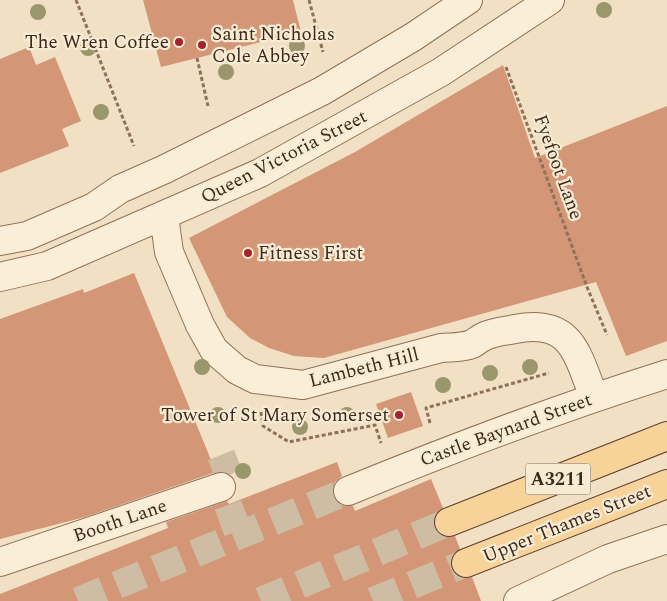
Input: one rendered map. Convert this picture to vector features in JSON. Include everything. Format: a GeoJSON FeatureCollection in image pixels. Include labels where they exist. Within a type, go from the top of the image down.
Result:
{"type":"FeatureCollection","features":[{"type":"Feature","properties":{"kind":"main road","name":"A3211"},"geometry":{"type":"LineString","coordinates":[[449,522],[667,436]]}},
{"type":"Feature","properties":{"kind":"main road","name":"Upper Thames Street"},"geometry":{"type":"LineString","coordinates":[[466,563],[667,484]]}},
{"type":"Feature","properties":{"kind":"street"},"geometry":{"type":"LineString","coordinates":[[0,241],[27,236],[94,207],[120,188],[163,170],[322,92],[468,0]]}},
{"type":"Feature","properties":{"kind":"street","name":"Queen Victoria Street"},"geometry":{"type":"LineString","coordinates":[[0,277],[47,266],[260,174],[441,72],[550,0]]}},
{"type":"Feature","properties":{"kind":"street","name":"Lambeth Hill"},"geometry":{"type":"LineString","coordinates":[[164,216],[169,252],[200,325],[214,350],[237,370],[256,379],[303,385],[441,348],[463,346],[474,343],[485,335],[528,326],[545,328],[564,335],[574,347],[594,397]]}},
{"type":"Feature","properties":{"kind":"street","name":"Castle Baynard Street"},"geometry":{"type":"LineString","coordinates":[[348,491],[447,451],[594,397],[667,374]]}},
{"type":"Feature","properties":{"kind":"street","name":"Booth Lane"},"geometry":{"type":"LineString","coordinates":[[0,562],[226,489]]}},
{"type":"Feature","properties":{"kind":"street"},"geometry":{"type":"LineString","coordinates":[[518,601],[608,559],[667,539]]}},
{"type":"Feature","properties":{"kind":"path"},"geometry":{"type":"LineString","coordinates":[[76,0],[131,138]]}},
{"type":"Feature","properties":{"kind":"path"},"geometry":{"type":"LineString","coordinates":[[309,0],[323,52]]}},
{"type":"Feature","properties":{"kind":"path"},"geometry":{"type":"LineString","coordinates":[[197,58],[208,106]]}},
{"type":"Feature","properties":{"kind":"path","name":"Fyefoot Lane"},"geometry":{"type":"LineString","coordinates":[[506,66],[587,287],[608,337]]}},
{"type":"Feature","properties":{"kind":"path"},"geometry":{"type":"LineString","coordinates":[[432,428],[426,408],[557,371]]}},
{"type":"Feature","properties":{"kind":"path"},"geometry":{"type":"LineString","coordinates":[[260,408],[263,426],[289,442],[375,425],[382,446]]}},
{"type":"Feature","properties":{"kind":"building","name":"Saint Nicholas Cole Abbey"},"geometry":{"type":"Polygon","coordinates":[[[143,0],[293,0],[301,32],[161,67],[143,0]]]}},
{"type":"Feature","properties":{"kind":"building"},"geometry":{"type":"Polygon","coordinates":[[[29,47],[36,65],[55,57],[81,121],[62,129],[69,146],[0,173],[0,59],[29,47]]]}},
{"type":"Feature","properties":{"kind":"building"},"geometry":{"type":"Polygon","coordinates":[[[503,65],[535,158],[667,106],[667,341],[626,356],[596,282],[324,358],[294,356],[269,348],[250,338],[227,317],[189,238],[355,152],[503,65]]]}},
{"type":"Feature","properties":{"kind":"building"},"geometry":{"type":"Polygon","coordinates":[[[134,273],[216,472],[85,517],[0,539],[0,319],[83,289],[84,293],[134,273]]]}},
{"type":"Feature","properties":{"kind":"building","name":"Tower of St Mary Somerset"},"geometry":{"type":"Polygon","coordinates":[[[411,392],[423,426],[388,438],[376,404],[411,392]]]}},
{"type":"Feature","properties":{"kind":"building"},"geometry":{"type":"Polygon","coordinates":[[[337,462],[342,476],[335,482],[333,496],[339,504],[353,506],[355,511],[431,479],[443,508],[434,519],[435,528],[446,537],[455,536],[460,549],[451,560],[452,569],[463,578],[472,577],[481,601],[0,601],[0,594],[168,528],[166,522],[227,501],[229,504],[337,462]]]}},
{"type":"Feature","properties":{"kind":"tunnel"},"geometry":{"type":"LineString","coordinates":[[221,455],[229,475]]}},
{"type":"Feature","properties":{"kind":"tunnel"},"geometry":{"type":"LineString","coordinates":[[78,601],[348,491]]}},
{"type":"Feature","properties":{"kind":"tunnel"},"geometry":{"type":"LineString","coordinates":[[228,505],[239,535]]}},
{"type":"Feature","properties":{"kind":"tunnel"},"geometry":{"type":"LineString","coordinates":[[261,601],[449,522]]}},
{"type":"Feature","properties":{"kind":"tunnel"},"geometry":{"type":"LineString","coordinates":[[373,601],[466,563]]}},
{"type":"Feature","properties":{"kind":"place","name":"The Wren Coffee"},"geometry":{"type":"Point","coordinates":[179,42]}},
{"type":"Feature","properties":{"kind":"place","name":"Saint Nicholas Cole Abbey"},"geometry":{"type":"Point","coordinates":[202,45]}},
{"type":"Feature","properties":{"kind":"place","name":"Fitness First"},"geometry":{"type":"Point","coordinates":[248,253]}},
{"type":"Feature","properties":{"kind":"place","name":"Tower of St Mary Somerset"},"geometry":{"type":"Point","coordinates":[399,415]}}]}
